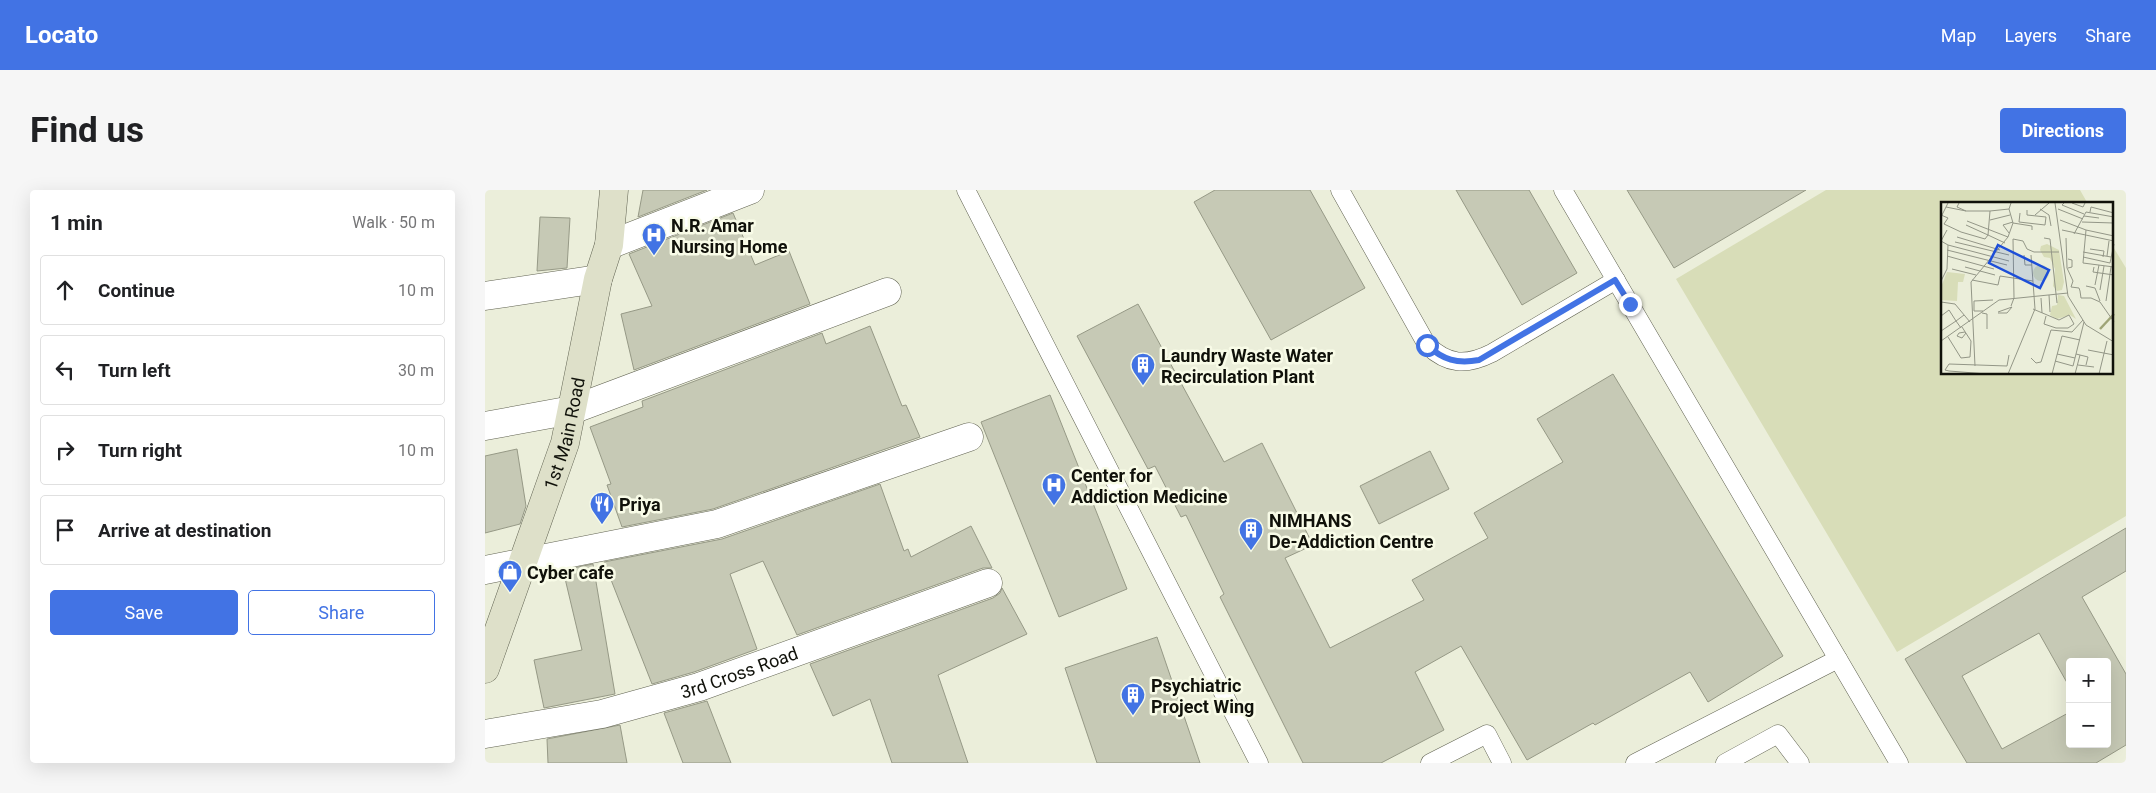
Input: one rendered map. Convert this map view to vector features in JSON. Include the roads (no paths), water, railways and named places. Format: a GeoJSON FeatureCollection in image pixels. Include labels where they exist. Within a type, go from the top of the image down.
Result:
{"type":"FeatureCollection","features":[{"type":"Feature","properties":{"kind":"street","name":"1st Main Road"},"geometry":{"type":"LineString","coordinates":[[485,670],[565,442],[598,279],[609,245],[614,190]]}},
{"type":"Feature","properties":{"kind":"street"},"geometry":{"type":"LineString","coordinates":[[609,245],[750,190]]}},
{"type":"Feature","properties":{"kind":"street"},"geometry":{"type":"LineString","coordinates":[[485,296],[598,279]]}},
{"type":"Feature","properties":{"kind":"street"},"geometry":{"type":"LineString","coordinates":[[485,426],[573,410],[887,292]]}},
{"type":"Feature","properties":{"kind":"street"},"geometry":{"type":"LineString","coordinates":[[485,570],[523,564],[717,524],[969,437]]}},
{"type":"Feature","properties":{"kind":"street","name":"3rd Cross Road"},"geometry":{"type":"LineString","coordinates":[[485,734],[602,714],[699,687],[987,583]]}},
{"type":"Feature","properties":{"kind":"lane"},"geometry":{"type":"LineString","coordinates":[[1340,190],[1427,345],[1438,355],[1451,361],[1465,362],[1485,356],[1615,280]]}},
{"type":"Feature","properties":{"kind":"lane"},"geometry":{"type":"LineString","coordinates":[[1563,190],[1899,763]]}},
{"type":"Feature","properties":{"kind":"lane"},"geometry":{"type":"LineString","coordinates":[[973,195],[1259,763]]}},
{"type":"Feature","properties":{"kind":"lane"},"geometry":{"type":"LineString","coordinates":[[1635,763],[1838,659]]}},
{"type":"Feature","properties":{"kind":"lane"},"geometry":{"type":"LineString","coordinates":[[1430,763],[1487,734],[1502,763]]}},
{"type":"Feature","properties":{"kind":"lane"},"geometry":{"type":"LineString","coordinates":[[1725,763],[1778,734],[1801,763]]}},
{"type":"Feature","properties":{"kind":"place","name":"N.R. Amar Nursing Home"},"geometry":{"type":"Point","coordinates":[654,256]}},
{"type":"Feature","properties":{"kind":"place","name":"Laundry Waste Water Recirculation Plant"},"geometry":{"type":"Point","coordinates":[1143,386]}},
{"type":"Feature","properties":{"kind":"place","name":"Center for Addiction Medicine"},"geometry":{"type":"Point","coordinates":[1054,506]}},
{"type":"Feature","properties":{"kind":"place","name":"Priya"},"geometry":{"type":"Point","coordinates":[602,525]}},
{"type":"Feature","properties":{"kind":"place","name":"NIMHANS De-Addiction Centre"},"geometry":{"type":"Point","coordinates":[1251,551]}},
{"type":"Feature","properties":{"kind":"place","name":"Cyber cafe"},"geometry":{"type":"Point","coordinates":[510,593]}},
{"type":"Feature","properties":{"kind":"place","name":"Psychiatric Project Wing"},"geometry":{"type":"Point","coordinates":[1133,716]}}]}
